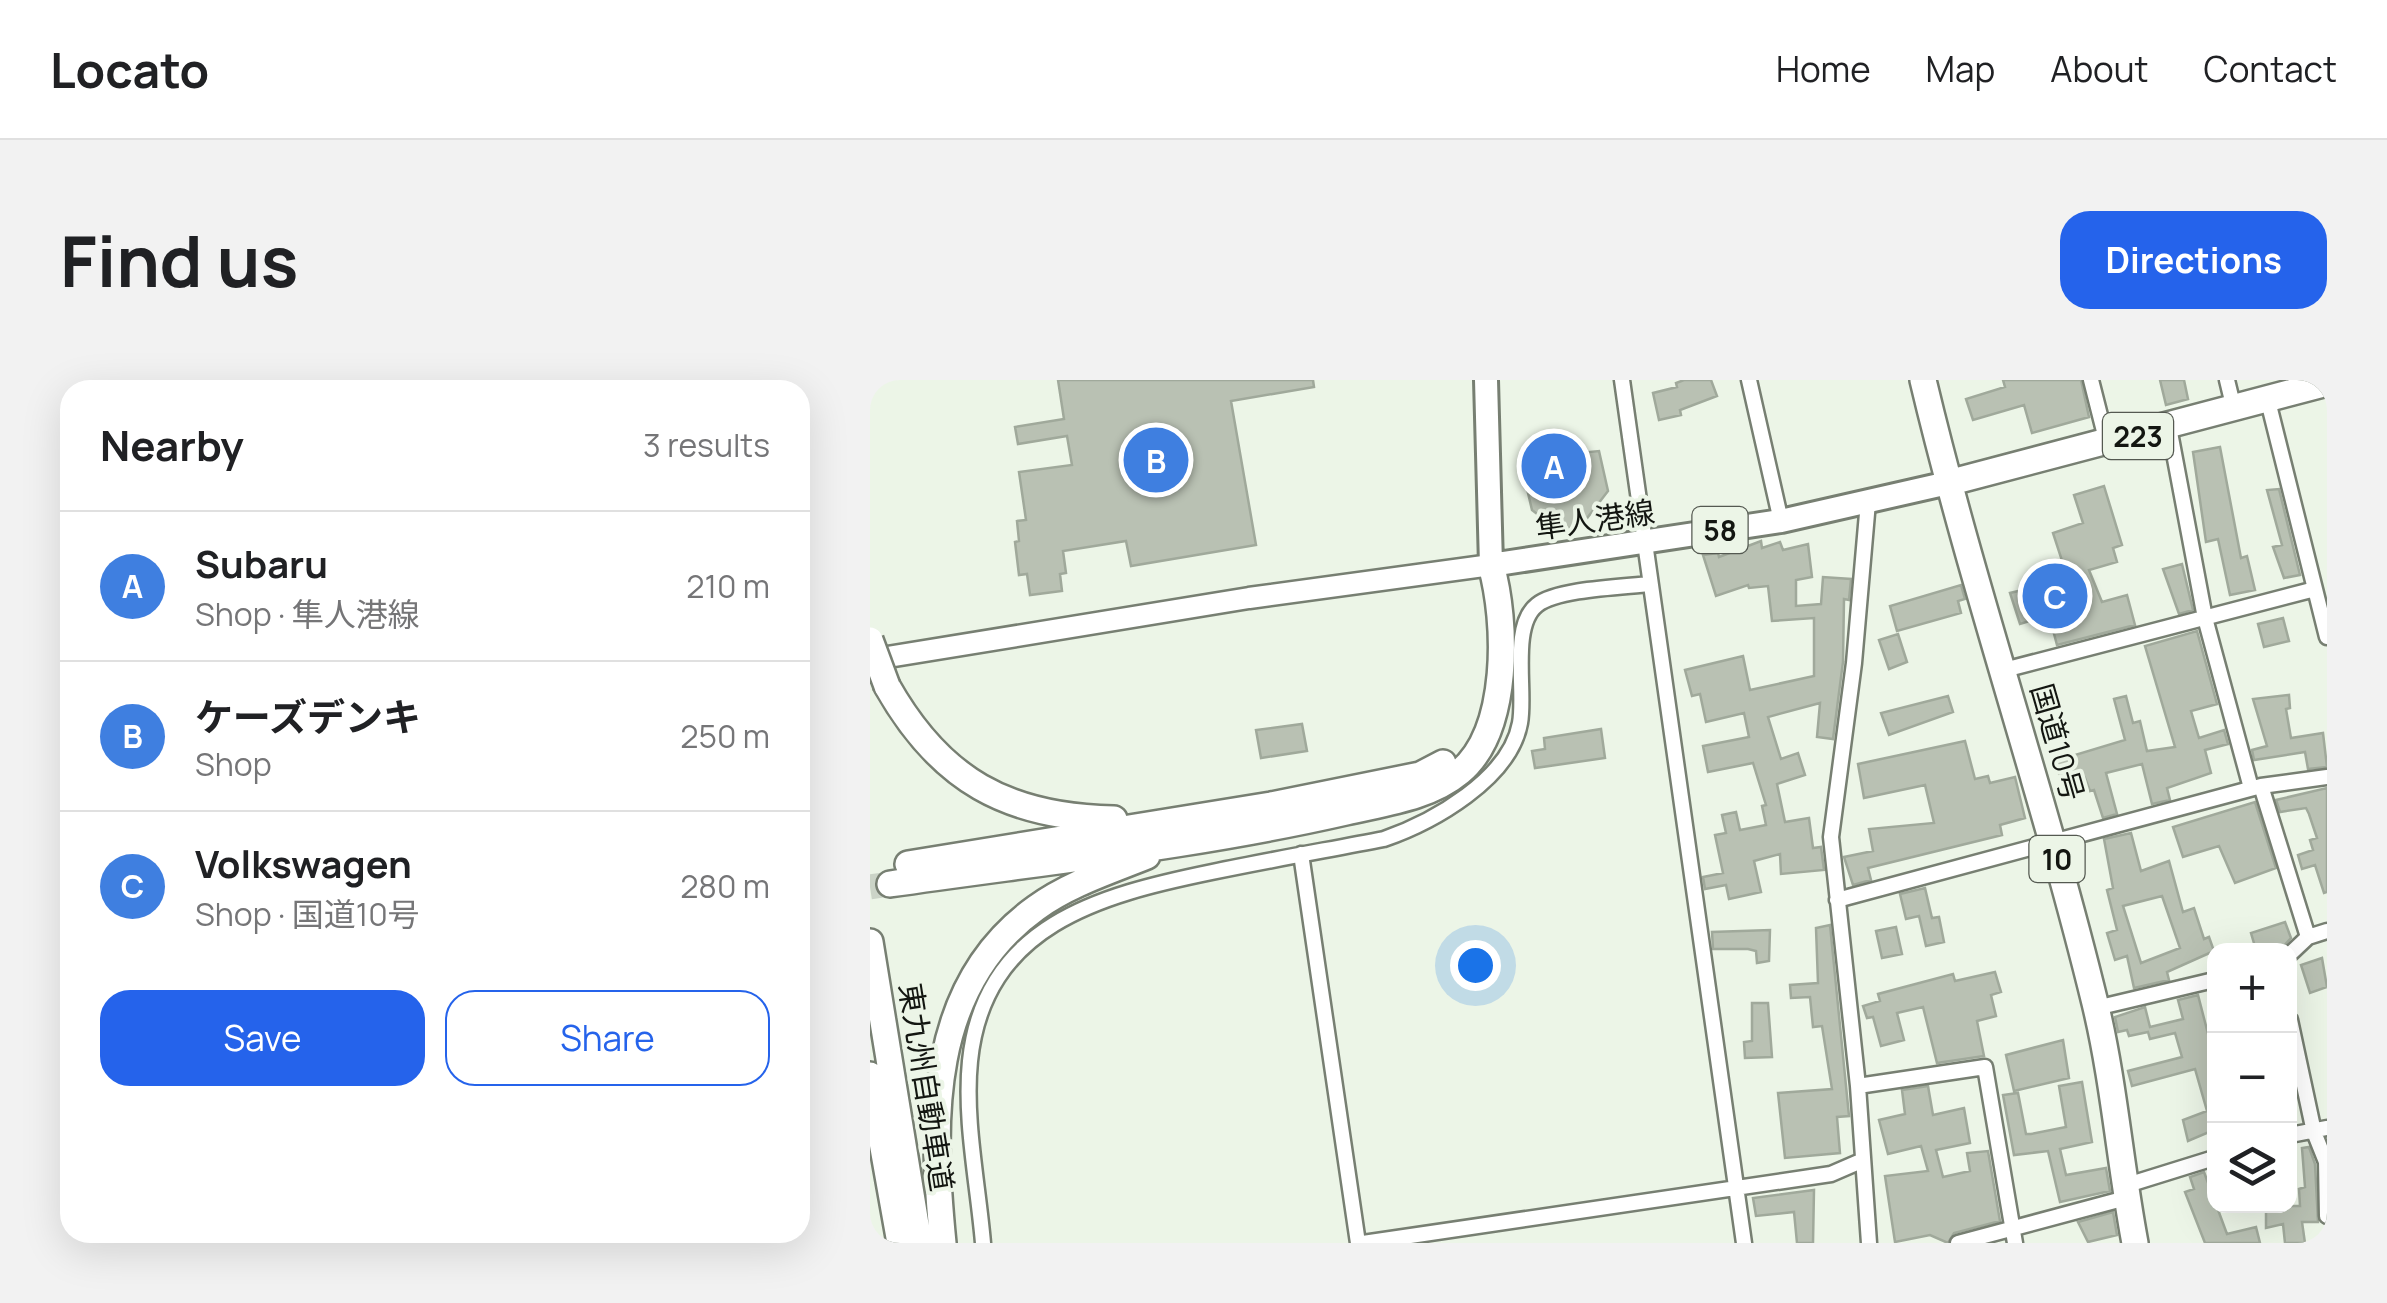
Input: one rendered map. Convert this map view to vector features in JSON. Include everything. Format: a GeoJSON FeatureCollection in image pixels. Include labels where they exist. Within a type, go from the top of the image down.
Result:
{"type":"FeatureCollection","features":[{"type":"Feature","properties":{"kind":"highway","name":"国道10号"},"geometry":{"type":"LineString","coordinates":[[1923,380],[1948,483],[2053,842],[2096,1008],[2135,1243]]}},
{"type":"Feature","properties":{"kind":"highway","name":"223"},"geometry":{"type":"LineString","coordinates":[[1948,483],[2327,383]]}},
{"type":"Feature","properties":{"kind":"highway"},"geometry":{"type":"LineString","coordinates":[[889,875],[1187,830],[1276,828],[1418,795],[1458,773],[1477,753],[1494,723],[1500,595],[1490,565]]}},
{"type":"Feature","properties":{"kind":"highway"},"geometry":{"type":"LineString","coordinates":[[870,640],[887,686],[930,748],[968,780],[1000,798],[1060,816],[1187,830]]}},
{"type":"Feature","properties":{"kind":"highway"},"geometry":{"type":"LineString","coordinates":[[943,1243],[935,1143],[942,1065],[956,1009],[975,972],[998,942],[1040,905],[1187,830]]}},
{"type":"Feature","properties":{"kind":"highway","name":"東九州自動車道"},"geometry":{"type":"LineString","coordinates":[[870,942],[919,1243]]}},
{"type":"Feature","properties":{"kind":"highway","name":"東九州自動車道"},"geometry":{"type":"LineString","coordinates":[[870,1074],[900,1243]]}},
{"type":"Feature","properties":{"kind":"main road","name":"隼人港線"},"geometry":{"type":"LineString","coordinates":[[1486,380],[1490,565],[1781,521],[1948,483]]}},
{"type":"Feature","properties":{"kind":"street"},"geometry":{"type":"LineString","coordinates":[[1622,380],[1744,1243]]}},
{"type":"Feature","properties":{"kind":"street"},"geometry":{"type":"LineString","coordinates":[[1749,380],[1781,521]]}},
{"type":"Feature","properties":{"kind":"street"},"geometry":{"type":"LineString","coordinates":[[2091,380],[2107,444]]}},
{"type":"Feature","properties":{"kind":"street"},"geometry":{"type":"LineString","coordinates":[[2227,380],[2234,409]]}},
{"type":"Feature","properties":{"kind":"street"},"geometry":{"type":"LineString","coordinates":[[2268,400],[2327,637]]}},
{"type":"Feature","properties":{"kind":"street"},"geometry":{"type":"LineString","coordinates":[[2169,427],[2206,618],[2256,787],[2308,937]]}},
{"type":"Feature","properties":{"kind":"street"},"geometry":{"type":"LineString","coordinates":[[1868,502],[1858,628],[1831,837],[1858,1086],[1869,1243]]}},
{"type":"Feature","properties":{"kind":"street"},"geometry":{"type":"LineString","coordinates":[[870,660],[1249,598],[1490,565]]}},
{"type":"Feature","properties":{"kind":"street"},"geometry":{"type":"LineString","coordinates":[[984,1243],[970,1061],[983,1010],[1009,964],[1046,927],[1092,902],[1165,881],[1396,835],[1470,791],[1501,762],[1520,724],[1523,629],[1532,610],[1549,598],[1649,584]]}},
{"type":"Feature","properties":{"kind":"street"},"geometry":{"type":"LineString","coordinates":[[2004,670],[2315,589]]}},
{"type":"Feature","properties":{"kind":"street"},"geometry":{"type":"LineString","coordinates":[[1836,900],[2256,787],[2327,778]]}},
{"type":"Feature","properties":{"kind":"street"},"geometry":{"type":"LineString","coordinates":[[1301,854],[1360,1243],[1736,1184],[1831,1174],[1861,1161]]}},
{"type":"Feature","properties":{"kind":"street"},"geometry":{"type":"LineString","coordinates":[[2297,947],[2308,937],[2327,931]]}},
{"type":"Feature","properties":{"kind":"street"},"geometry":{"type":"LineString","coordinates":[[2096,1008],[2207,982]]}},
{"type":"Feature","properties":{"kind":"street"},"geometry":{"type":"LineString","coordinates":[[2294,1033],[2326,1162],[2327,1216]]}},
{"type":"Feature","properties":{"kind":"street"},"geometry":{"type":"LineString","coordinates":[[1858,1086],[1984,1067],[2016,1243]]}},
{"type":"Feature","properties":{"kind":"street"},"geometry":{"type":"LineString","coordinates":[[1958,1243],[2125,1192],[2207,1161]]}},
{"type":"Feature","properties":{"kind":"building"},"geometry":{"type":"Polygon","coordinates":[[[1058,380],[1313,380],[1314,387],[1231,401],[1256,545],[1131,566],[1126,541],[1063,551],[1066,573],[1060,574],[1062,591],[1030,595],[1027,574],[1019,575],[1015,542],[1019,541],[1017,521],[1026,520],[1019,472],[1072,465],[1067,436],[1018,444],[1015,427],[1064,419],[1058,380]]]}},
{"type":"Feature","properties":{"kind":"building"},"geometry":{"type":"Polygon","coordinates":[[[1711,380],[1717,396],[1680,410],[1681,415],[1659,420],[1653,393],[1677,387],[1676,383],[1711,380]]]}},
{"type":"Feature","properties":{"kind":"building"},"geometry":{"type":"Polygon","coordinates":[[[2003,380],[2081,380],[2089,417],[2032,433],[2024,405],[1973,420],[1966,399],[2005,387],[2003,380]]]}},
{"type":"Feature","properties":{"kind":"building"},"geometry":{"type":"Polygon","coordinates":[[[2160,380],[2184,380],[2188,399],[2166,405],[2160,380]]]}},
{"type":"Feature","properties":{"kind":"building"},"geometry":{"type":"Polygon","coordinates":[[[2220,447],[2241,558],[2247,556],[2255,590],[2230,595],[2218,539],[2206,542],[2193,452],[2220,447]]]}},
{"type":"Feature","properties":{"kind":"building"},"geometry":{"type":"Polygon","coordinates":[[[1599,451],[1608,491],[1581,526],[1558,530],[1532,510],[1520,459],[1599,451]]]}},
{"type":"Feature","properties":{"kind":"building"},"geometry":{"type":"Polygon","coordinates":[[[2104,486],[2122,545],[2113,548],[2117,562],[2089,570],[2102,602],[2127,595],[2135,625],[2057,645],[2049,615],[2020,624],[2010,593],[2068,579],[2053,533],[2083,523],[2074,495],[2104,486]]]}},
{"type":"Feature","properties":{"kind":"building"},"geometry":{"type":"Polygon","coordinates":[[[2279,489],[2300,575],[2284,578],[2273,547],[2282,545],[2267,490],[2279,489]]]}},
{"type":"Feature","properties":{"kind":"building"},"geometry":{"type":"Polygon","coordinates":[[[1761,541],[1762,548],[1780,542],[1783,550],[1808,544],[1812,577],[1796,580],[1796,606],[1821,604],[1823,577],[1851,579],[1849,600],[1844,599],[1843,662],[1833,739],[1817,737],[1820,703],[1768,717],[1781,759],[1798,753],[1805,775],[1777,784],[1785,822],[1809,818],[1813,848],[1821,847],[1824,870],[1781,874],[1780,854],[1754,861],[1761,892],[1729,899],[1726,885],[1705,889],[1703,877],[1723,873],[1715,835],[1726,833],[1722,815],[1736,812],[1740,830],[1766,825],[1762,806],[1766,805],[1753,763],[1708,772],[1703,746],[1749,737],[1744,713],[1706,722],[1700,694],[1692,696],[1685,670],[1743,656],[1750,690],[1814,676],[1814,618],[1772,621],[1768,586],[1748,585],[1716,596],[1703,555],[1718,553],[1719,557],[1761,541]]]}},
{"type":"Feature","properties":{"kind":"building"},"geometry":{"type":"Polygon","coordinates":[[[2182,564],[2193,610],[2179,614],[2163,569],[2182,564]]]}},
{"type":"Feature","properties":{"kind":"building"},"geometry":{"type":"Polygon","coordinates":[[[1961,585],[1965,599],[1958,601],[1961,613],[1897,631],[1890,606],[1961,585]]]}},
{"type":"Feature","properties":{"kind":"building"},"geometry":{"type":"Polygon","coordinates":[[[2283,618],[2289,641],[2264,647],[2258,624],[2283,618]]]}},
{"type":"Feature","properties":{"kind":"building"},"geometry":{"type":"Polygon","coordinates":[[[2197,631],[2217,704],[2191,711],[2199,738],[2224,730],[2228,744],[2205,750],[2211,773],[2167,788],[2170,800],[2152,804],[2142,764],[2106,773],[2117,814],[2103,818],[2094,790],[2090,791],[2085,778],[2080,780],[2078,771],[2060,777],[2055,761],[2125,740],[2114,699],[2126,696],[2133,723],[2140,721],[2147,751],[2175,747],[2145,646],[2197,631]]]}},
{"type":"Feature","properties":{"kind":"building"},"geometry":{"type":"Polygon","coordinates":[[[1898,634],[1907,662],[1889,669],[1879,640],[1898,634]]]}},
{"type":"Feature","properties":{"kind":"building"},"geometry":{"type":"Polygon","coordinates":[[[2289,695],[2290,708],[2286,709],[2291,738],[2323,733],[2327,767],[2308,769],[2305,752],[2254,760],[2252,750],[2267,746],[2253,699],[2289,695]]]}},
{"type":"Feature","properties":{"kind":"building"},"geometry":{"type":"Polygon","coordinates":[[[1948,696],[1953,712],[1889,735],[1881,713],[1948,696]]]}},
{"type":"Feature","properties":{"kind":"building"},"geometry":{"type":"Polygon","coordinates":[[[1302,724],[1307,751],[1261,758],[1256,730],[1302,724]]]}},
{"type":"Feature","properties":{"kind":"building"},"geometry":{"type":"Polygon","coordinates":[[[1601,729],[1605,758],[1535,768],[1532,751],[1545,749],[1544,738],[1601,729]]]}},
{"type":"Feature","properties":{"kind":"building"},"geometry":{"type":"Polygon","coordinates":[[[1965,741],[1975,779],[1988,776],[1990,783],[2015,777],[2025,818],[2000,825],[2002,835],[1868,868],[1871,880],[1853,885],[1844,857],[1873,851],[1869,829],[1934,823],[1925,785],[1864,798],[1858,764],[1965,741]]]}},
{"type":"Feature","properties":{"kind":"building"},"geometry":{"type":"Polygon","coordinates":[[[2327,788],[2324,893],[2315,865],[2302,869],[2298,855],[2313,850],[2310,840],[2317,838],[2306,808],[2280,812],[2276,800],[2327,788]]]}},
{"type":"Feature","properties":{"kind":"building"},"geometry":{"type":"Polygon","coordinates":[[[2255,802],[2276,868],[2235,883],[2219,846],[2183,857],[2173,827],[2255,802]]]}},
{"type":"Feature","properties":{"kind":"building"},"geometry":{"type":"Polygon","coordinates":[[[2131,833],[2141,871],[2169,861],[2183,912],[2194,908],[2204,939],[2209,937],[2207,954],[2167,972],[2169,980],[2134,988],[2127,956],[2115,960],[2107,933],[2117,930],[2107,890],[2113,888],[2104,839],[2131,833]],[[2162,896],[2123,906],[2141,963],[2180,948],[2162,896]]]}},
{"type":"Feature","properties":{"kind":"building"},"geometry":{"type":"Polygon","coordinates":[[[1925,888],[1932,918],[1939,917],[1944,942],[1926,946],[1919,916],[1906,919],[1900,894],[1925,888]]]}},
{"type":"Feature","properties":{"kind":"building"},"geometry":{"type":"Polygon","coordinates":[[[2285,922],[2291,938],[2286,943],[2254,943],[2251,933],[2285,922]]]}},
{"type":"Feature","properties":{"kind":"building"},"geometry":{"type":"Polygon","coordinates":[[[1830,925],[1849,1116],[1837,1117],[1840,1153],[1785,1158],[1778,1093],[1832,1089],[1822,1026],[1813,1027],[1810,997],[1791,998],[1790,985],[1818,983],[1816,928],[1830,925]]]}},
{"type":"Feature","properties":{"kind":"building"},"geometry":{"type":"Polygon","coordinates":[[[1896,927],[1902,954],[1882,958],[1876,931],[1896,927]]]}},
{"type":"Feature","properties":{"kind":"building"},"geometry":{"type":"Polygon","coordinates":[[[1770,930],[1769,961],[1757,963],[1756,951],[1748,949],[1713,949],[1712,932],[1770,930]]]}},
{"type":"Feature","properties":{"kind":"building"},"geometry":{"type":"Polygon","coordinates":[[[2322,958],[2327,987],[2310,993],[2301,965],[2322,958]]]}},
{"type":"Feature","properties":{"kind":"building"},"geometry":{"type":"Polygon","coordinates":[[[1995,972],[2001,992],[1991,995],[1996,1016],[1977,1021],[1984,1056],[1937,1063],[1923,1007],[1897,1013],[1904,1040],[1881,1046],[1873,1017],[1867,1018],[1863,1006],[1880,1001],[1878,994],[1953,974],[1955,981],[1995,972]]]}},
{"type":"Feature","properties":{"kind":"building"},"geometry":{"type":"Polygon","coordinates":[[[2198,995],[2207,1030],[2207,1111],[2195,1069],[2132,1086],[2128,1071],[2182,1057],[2175,1033],[2150,1039],[2148,1032],[2129,1036],[2127,1030],[2118,1032],[2115,1017],[2145,1007],[2150,1027],[2183,1019],[2178,1000],[2198,995]]]}},
{"type":"Feature","properties":{"kind":"building"},"geometry":{"type":"Polygon","coordinates":[[[1752,1003],[1768,1003],[1772,1057],[1745,1058],[1744,1042],[1752,1041],[1752,1003]]]}},
{"type":"Feature","properties":{"kind":"building"},"geometry":{"type":"Polygon","coordinates":[[[2063,1040],[2069,1078],[2014,1091],[2006,1055],[2063,1040]]]}},
{"type":"Feature","properties":{"kind":"building"},"geometry":{"type":"Polygon","coordinates":[[[2082,1082],[2092,1142],[2060,1149],[2066,1175],[2106,1168],[2110,1191],[2060,1202],[2048,1151],[2014,1155],[2003,1095],[2018,1093],[2026,1134],[2031,1134],[2066,1127],[2059,1086],[2082,1082]]]}},
{"type":"Feature","properties":{"kind":"building"},"geometry":{"type":"Polygon","coordinates":[[[1928,1086],[1933,1115],[1964,1108],[1970,1143],[1936,1150],[1943,1177],[1970,1171],[1967,1153],[1988,1151],[2000,1221],[1954,1233],[1948,1243],[1930,1235],[1895,1242],[1885,1176],[1928,1171],[1921,1146],[1888,1154],[1879,1120],[1905,1114],[1902,1090],[1928,1086]]]}},
{"type":"Feature","properties":{"kind":"building"},"geometry":{"type":"Polygon","coordinates":[[[2207,1111],[2207,1133],[2188,1141],[2183,1120],[2207,1111]]]}},
{"type":"Feature","properties":{"kind":"building"},"geometry":{"type":"Polygon","coordinates":[[[2309,1147],[2315,1164],[2318,1222],[2302,1222],[2305,1243],[2285,1243],[2283,1224],[2266,1228],[2266,1213],[2297,1213],[2299,1189],[2305,1187],[2302,1148],[2309,1147]]]}},
{"type":"Feature","properties":{"kind":"building"},"geometry":{"type":"Polygon","coordinates":[[[2204,1172],[2207,1213],[2219,1213],[2227,1234],[2256,1227],[2260,1243],[2205,1243],[2185,1192],[2194,1189],[2190,1177],[2204,1172]]]}},
{"type":"Feature","properties":{"kind":"building"},"geometry":{"type":"Polygon","coordinates":[[[1814,1190],[1813,1243],[1797,1243],[1794,1212],[1756,1216],[1753,1198],[1814,1190]]]}},
{"type":"Feature","properties":{"kind":"building"},"geometry":{"type":"Polygon","coordinates":[[[2113,1212],[2117,1235],[2088,1242],[2078,1222],[2113,1212]]]}},
{"type":"Feature","properties":{"kind":"tunnel"},"geometry":{"type":"LineString","coordinates":[[870,887],[890,884]]}},
{"type":"Feature","properties":{"kind":"place","name":"ケーズデンキ"},"geometry":{"type":"Point","coordinates":[1156,460]}},
{"type":"Feature","properties":{"kind":"place","name":"Subaru"},"geometry":{"type":"Point","coordinates":[1554,466]}},
{"type":"Feature","properties":{"kind":"place","name":"Volkswagen"},"geometry":{"type":"Point","coordinates":[2055,596]}}]}
